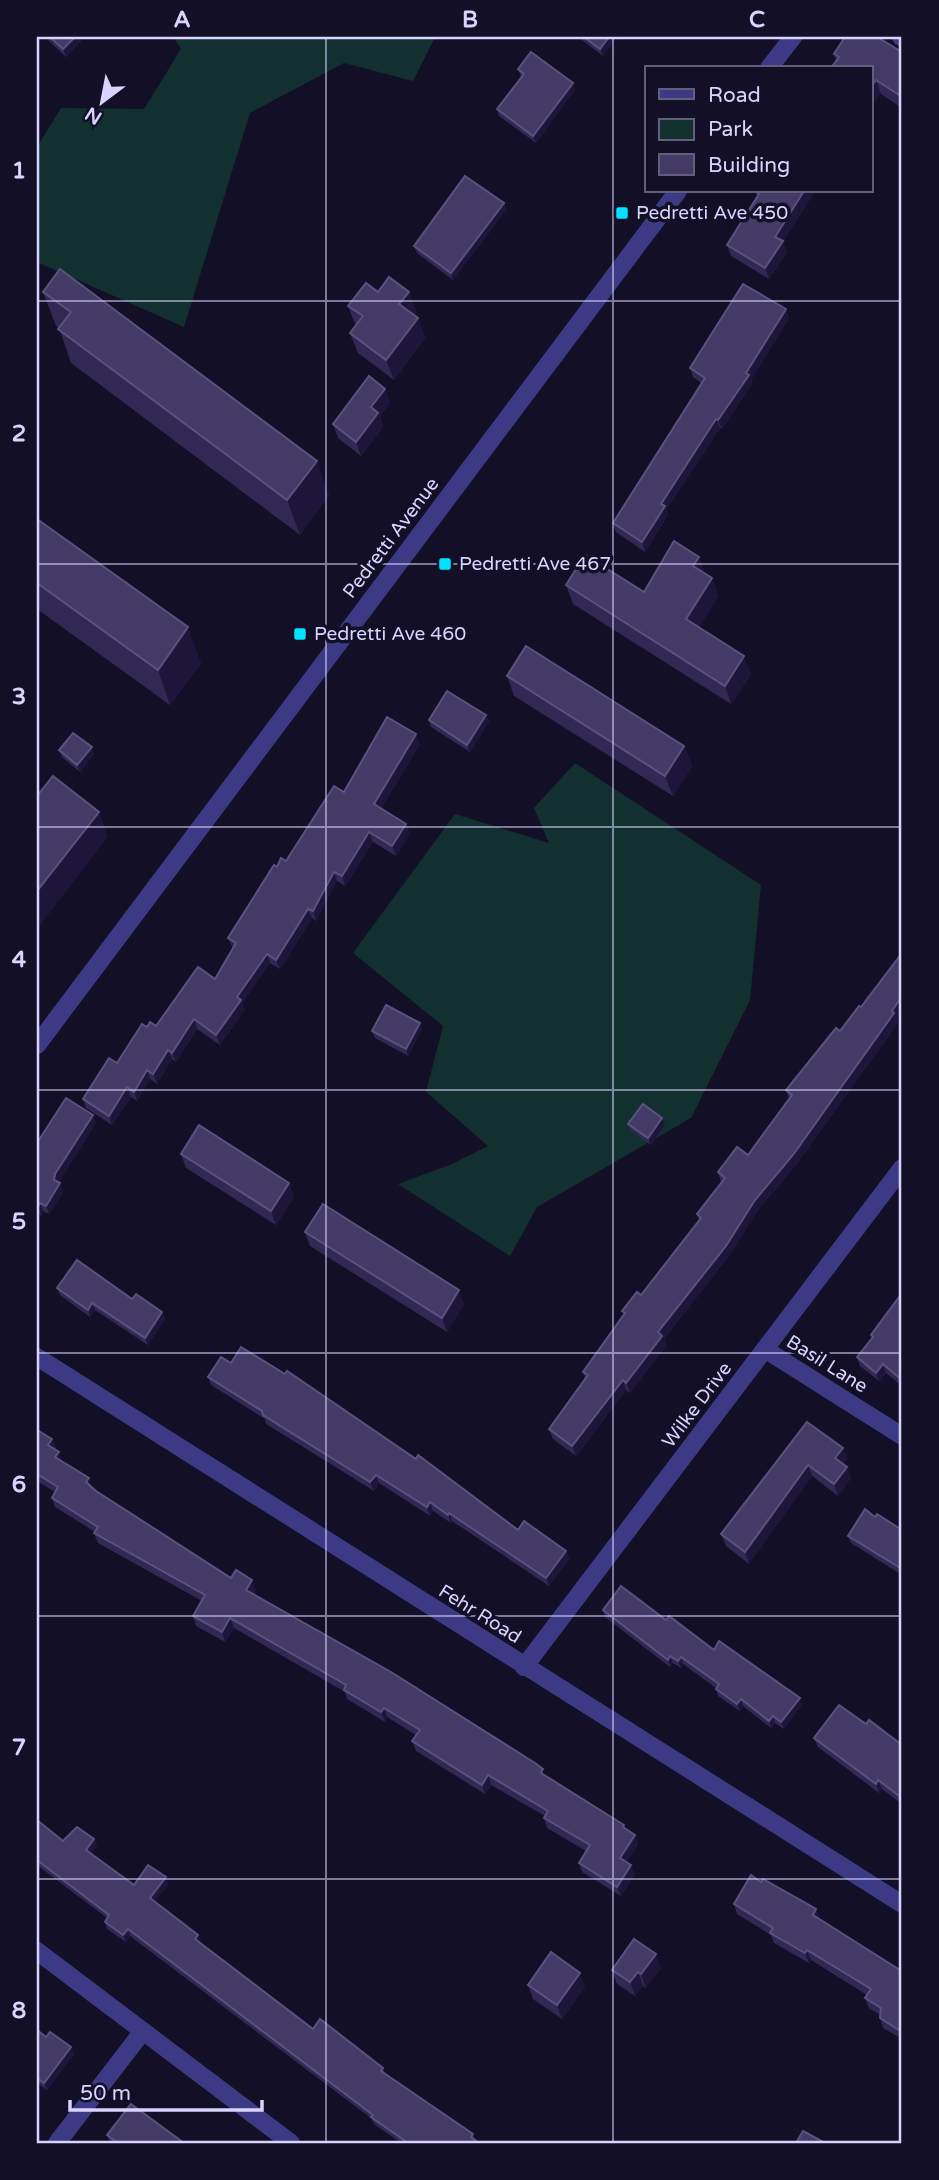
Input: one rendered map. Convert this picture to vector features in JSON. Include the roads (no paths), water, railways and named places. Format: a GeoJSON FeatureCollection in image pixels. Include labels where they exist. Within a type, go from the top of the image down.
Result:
{"type":"FeatureCollection","features":[{"type":"Feature","properties":{"kind":"street"},"geometry":{"type":"LineString","coordinates":[[771,66],[793,37]]}},
{"type":"Feature","properties":{"kind":"street","name":"Pedretti Avenue"},"geometry":{"type":"LineString","coordinates":[[37,1045],[677,192]]}},
{"type":"Feature","properties":{"kind":"street","name":"Wilke Drive"},"geometry":{"type":"LineString","coordinates":[[524,1667],[902,1168]]}},
{"type":"Feature","properties":{"kind":"street","name":"Basil Lane"},"geometry":{"type":"LineString","coordinates":[[766,1350],[902,1436]]}},
{"type":"Feature","properties":{"kind":"street","name":"Fehr Road"},"geometry":{"type":"LineString","coordinates":[[37,1357],[902,1904]]}},
{"type":"Feature","properties":{"kind":"street"},"geometry":{"type":"LineString","coordinates":[[37,1951],[291,2143]]}},
{"type":"Feature","properties":{"kind":"street"},"geometry":{"type":"LineString","coordinates":[[57,2143],[143,2031]]}},
{"type":"Feature","properties":{"kind":"place","name":"Pedretti Ave 450"},"geometry":{"type":"Point","coordinates":[622,213]}},
{"type":"Feature","properties":{"kind":"place","name":"Pedretti Ave 467"},"geometry":{"type":"Point","coordinates":[445,564]}},
{"type":"Feature","properties":{"kind":"place","name":"Pedretti Ave 460"},"geometry":{"type":"Point","coordinates":[300,634]}}]}
